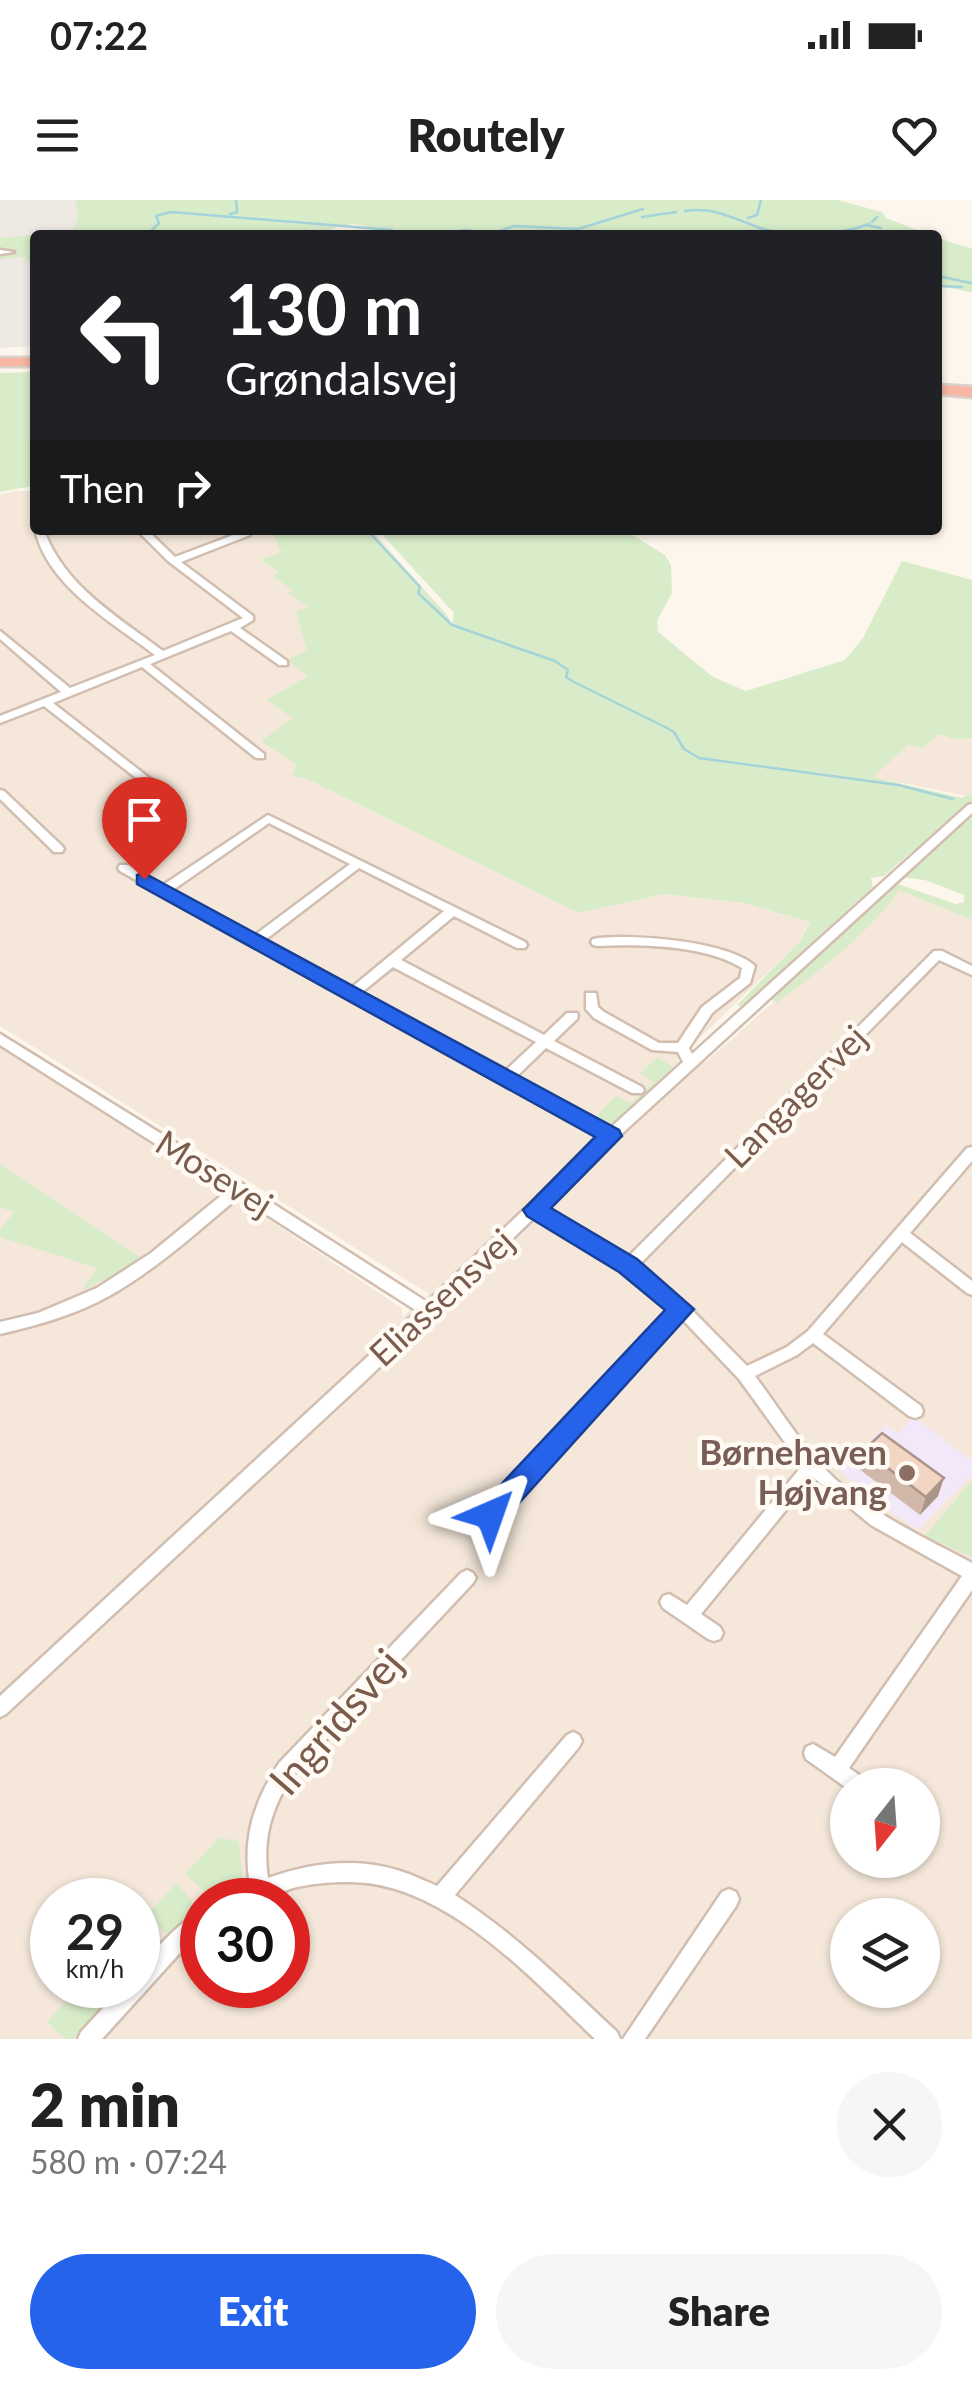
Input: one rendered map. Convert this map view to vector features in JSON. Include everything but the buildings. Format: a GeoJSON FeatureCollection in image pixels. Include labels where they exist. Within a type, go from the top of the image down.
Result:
{"type":"FeatureCollection","features":[{"type":"Feature","properties":{"kind":"highway"},"geometry":{"type":"LineString","coordinates":[[0,366],[30,365]]}},
{"type":"Feature","properties":{"kind":"highway"},"geometry":{"type":"LineString","coordinates":[[942,393],[972,395]]}},
{"type":"Feature","properties":{"kind":"street"},"geometry":{"type":"LineString","coordinates":[[42,535],[65,577],[162,656]]}},
{"type":"Feature","properties":{"kind":"street"},"geometry":{"type":"LineString","coordinates":[[0,720],[245,622],[247,614],[174,561],[147,535]]}},
{"type":"Feature","properties":{"kind":"street"},"geometry":{"type":"LineString","coordinates":[[174,561],[242,535]]}},
{"type":"Feature","properties":{"kind":"street"},"geometry":{"type":"LineString","coordinates":[[233,628],[284,663]]}},
{"type":"Feature","properties":{"kind":"street"},"geometry":{"type":"LineString","coordinates":[[0,634],[69,693]]}},
{"type":"Feature","properties":{"kind":"street"},"geometry":{"type":"LineString","coordinates":[[143,664],[260,756]]}},
{"type":"Feature","properties":{"kind":"street"},"geometry":{"type":"LineString","coordinates":[[46,702],[174,798]]}},
{"type":"Feature","properties":{"kind":"street"},"geometry":{"type":"LineString","coordinates":[[0,794],[58,849]]}},
{"type":"Feature","properties":{"kind":"street","name":"Eliassensvej"},"geometry":{"type":"LineString","coordinates":[[0,1708],[610,1136],[889,878],[972,807]]}},
{"type":"Feature","properties":{"kind":"street"},"geometry":{"type":"LineString","coordinates":[[164,890],[268,818],[521,945]]}},
{"type":"Feature","properties":{"kind":"street"},"geometry":{"type":"LineString","coordinates":[[256,941],[358,863]]}},
{"type":"Feature","properties":{"kind":"street"},"geometry":{"type":"LineString","coordinates":[[124,868],[610,1136]]}},
{"type":"Feature","properties":{"kind":"street"},"geometry":{"type":"LineString","coordinates":[[352,994],[452,911]]}},
{"type":"Feature","properties":{"kind":"street"},"geometry":{"type":"LineString","coordinates":[[597,942],[717,952],[735,956],[749,966],[746,980],[707,1010],[682,1048]]}},
{"type":"Feature","properties":{"kind":"street","name":"Langagervej"},"geometry":{"type":"LineString","coordinates":[[628,1266],[938,954],[972,971]]}},
{"type":"Feature","properties":{"kind":"street"},"geometry":{"type":"LineString","coordinates":[[392,961],[637,1090]]}},
{"type":"Feature","properties":{"kind":"street"},"geometry":{"type":"LineString","coordinates":[[592,996],[592,1009],[610,1022],[657,1047],[682,1048]]}},
{"type":"Feature","properties":{"kind":"street"},"geometry":{"type":"LineString","coordinates":[[506,1078],[572,1016]]}},
{"type":"Feature","properties":{"kind":"street","name":"Mosevej"},"geometry":{"type":"LineString","coordinates":[[0,1039],[428,1310]]}},
{"type":"Feature","properties":{"kind":"street"},"geometry":{"type":"LineString","coordinates":[[682,1048],[691,1064]]}},
{"type":"Feature","properties":{"kind":"street"},"geometry":{"type":"LineString","coordinates":[[745,1374],[792,1352],[813,1335],[972,1152]]}},
{"type":"Feature","properties":{"kind":"street"},"geometry":{"type":"LineString","coordinates":[[0,1328],[74,1308],[119,1286],[239,1190]]}},
{"type":"Feature","properties":{"kind":"street"},"geometry":{"type":"LineString","coordinates":[[535,1210],[628,1266],[682,1309],[745,1374],[812,1466],[876,1520],[972,1574],[838,1768]]}},
{"type":"Feature","properties":{"kind":"street"},"geometry":{"type":"LineString","coordinates":[[902,1234],[972,1289]]}},
{"type":"Feature","properties":{"kind":"street"},"geometry":{"type":"LineString","coordinates":[[490,1515],[682,1309]]}},
{"type":"Feature","properties":{"kind":"street"},"geometry":{"type":"LineString","coordinates":[[813,1335],[915,1410]]}},
{"type":"Feature","properties":{"kind":"street"},"geometry":{"type":"LineString","coordinates":[[689,1616],[812,1466]]}},
{"type":"Feature","properties":{"kind":"street","name":"Ingridsvej"},"geometry":{"type":"LineString","coordinates":[[259,1878],[254,1842],[267,1796],[286,1769],[467,1578]]}},
{"type":"Feature","properties":{"kind":"street"},"geometry":{"type":"LineString","coordinates":[[669,1602],[714,1633]]}},
{"type":"Feature","properties":{"kind":"street"},"geometry":{"type":"LineString","coordinates":[[442,1895],[572,1742]]}},
{"type":"Feature","properties":{"kind":"street"},"geometry":{"type":"LineString","coordinates":[[813,1753],[834,1768]]}},
{"type":"Feature","properties":{"kind":"street"},"geometry":{"type":"LineString","coordinates":[[296,1878],[362,1872],[390,1876],[442,1895],[482,1922],[610,2039]]}},
{"type":"Feature","properties":{"kind":"street"},"geometry":{"type":"LineString","coordinates":[[633,2039],[730,1898]]}},
{"type":"Feature","properties":{"kind":"street"},"geometry":{"type":"LineString","coordinates":[[88,2039],[180,1940]]}},
{"type":"Feature","properties":{"kind":"shaded area"},"geometry":{"type":"Polygon","coordinates":[[[0,200],[94,200],[78,216],[74,230],[30,230],[30,346],[0,348],[0,200]]]}},
{"type":"Feature","properties":{"kind":"shaded area"},"geometry":{"type":"Polygon","coordinates":[[[30,491],[30,535],[273,535],[281,552],[261,561],[279,573],[309,607],[296,613],[308,650],[309,676],[267,699],[293,718],[296,764],[292,776],[307,779],[579,913],[664,894],[744,903],[809,922],[800,941],[676,1061],[706,1062],[899,890],[972,920],[972,2039],[0,2039],[0,1042],[402,1308],[402,1317],[429,1294],[0,1026],[0,494],[30,491]]]}},
{"type":"Feature","properties":{"kind":"shaded area"},"geometry":{"type":"Polygon","coordinates":[[[939,734],[954,739],[972,738],[972,792],[967,796],[872,777],[908,745],[923,747],[939,734]]]}},
{"type":"Feature","properties":{"kind":"shaded area","name":"Børnehaven Højvang"},"geometry":{"type":"Polygon","coordinates":[[[913,1416],[972,1461],[972,1475],[918,1529],[880,1505],[840,1471],[886,1425],[898,1433],[913,1416]]]}},
{"type":"Feature","properties":{"kind":"green space"},"geometry":{"type":"Polygon","coordinates":[[[75,200],[838,200],[882,212],[886,218],[917,230],[392,230],[352,224],[327,230],[73,230],[78,216],[75,200]]]}},
{"type":"Feature","properties":{"kind":"green space"},"geometry":{"type":"Polygon","coordinates":[[[30,235],[30,261],[25,261],[25,257],[0,259],[0,254],[10,251],[0,251],[0,238],[30,235]]]}},
{"type":"Feature","properties":{"kind":"green space"},"geometry":{"type":"Polygon","coordinates":[[[942,239],[972,249],[972,292],[942,287],[942,239]]]}},
{"type":"Feature","properties":{"kind":"green space"},"geometry":{"type":"Polygon","coordinates":[[[30,372],[30,486],[0,492],[0,373],[30,372]]]}},
{"type":"Feature","properties":{"kind":"green space"},"geometry":{"type":"Polygon","coordinates":[[[273,535],[375,535],[452,625],[454,613],[383,535],[632,535],[665,555],[671,565],[672,593],[657,621],[658,632],[713,677],[746,691],[845,660],[863,638],[902,561],[972,580],[972,738],[954,739],[939,734],[923,748],[908,745],[873,777],[962,798],[972,792],[972,801],[965,807],[972,810],[972,920],[899,890],[842,951],[777,1003],[770,999],[892,882],[956,904],[964,902],[964,895],[925,880],[900,877],[926,856],[915,849],[884,876],[871,878],[873,887],[744,1008],[737,1005],[800,941],[810,922],[744,903],[664,894],[579,913],[307,779],[292,776],[296,764],[261,741],[293,718],[266,700],[308,676],[287,660],[307,650],[296,612],[308,607],[288,593],[293,590],[273,577],[278,572],[260,560],[281,552],[273,535]]]}},
{"type":"Feature","properties":{"kind":"green space"},"geometry":{"type":"Polygon","coordinates":[[[657,1057],[676,1069],[611,1126],[595,1117],[617,1096],[632,1103],[654,1082],[640,1074],[657,1057]]]}},
{"type":"Feature","properties":{"kind":"green space"},"geometry":{"type":"Polygon","coordinates":[[[0,1164],[140,1257],[124,1270],[81,1291],[97,1268],[0,1237],[0,1230],[14,1212],[0,1207],[0,1164]]]}},
{"type":"Feature","properties":{"kind":"green space"},"geometry":{"type":"Polygon","coordinates":[[[972,1480],[972,1557],[925,1536],[972,1480]]]}},
{"type":"Feature","properties":{"kind":"green space"},"geometry":{"type":"Polygon","coordinates":[[[219,1838],[239,1841],[243,1878],[189,1878],[185,1874],[219,1838]]]}},
{"type":"Feature","properties":{"kind":"green space"},"geometry":{"type":"Polygon","coordinates":[[[177,1883],[180,1925],[168,1935],[160,1928],[160,1901],[177,1883]]]}},
{"type":"Feature","properties":{"kind":"green space"},"geometry":{"type":"Polygon","coordinates":[[[60,2008],[101,2008],[73,2039],[65,2039],[47,2022],[60,2008]]]}},
{"type":"Feature","properties":{"kind":"waterway"},"geometry":{"type":"LineString","coordinates":[[230,214],[237,212],[236,200]]}},
{"type":"Feature","properties":{"kind":"waterway"},"geometry":{"type":"LineString","coordinates":[[748,218],[757,215],[761,200]]}},
{"type":"Feature","properties":{"kind":"waterway"},"geometry":{"type":"LineString","coordinates":[[502,230],[514,226],[578,229],[643,209]]}},
{"type":"Feature","properties":{"kind":"waterway"},"geometry":{"type":"LineString","coordinates":[[685,211],[715,212],[769,230]]}},
{"type":"Feature","properties":{"kind":"waterway"},"geometry":{"type":"LineString","coordinates":[[152,230],[159,223],[156,216],[171,212],[392,230]]}},
{"type":"Feature","properties":{"kind":"waterway"},"geometry":{"type":"LineString","coordinates":[[642,217],[676,212]]}},
{"type":"Feature","properties":{"kind":"waterway"},"geometry":{"type":"LineString","coordinates":[[872,222],[877,217]]}},
{"type":"Feature","properties":{"kind":"waterway"},"geometry":{"type":"LineString","coordinates":[[847,230],[869,224]]}},
{"type":"Feature","properties":{"kind":"waterway"},"geometry":{"type":"LineString","coordinates":[[866,225],[881,228]]}},
{"type":"Feature","properties":{"kind":"waterway"},"geometry":{"type":"LineString","coordinates":[[942,277],[971,283]]}},
{"type":"Feature","properties":{"kind":"waterway"},"geometry":{"type":"LineString","coordinates":[[942,286],[962,287]]}},
{"type":"Feature","properties":{"kind":"waterway"},"geometry":{"type":"LineString","coordinates":[[372,535],[420,587],[418,593],[452,625],[555,661],[568,670],[566,677],[572,681],[674,732],[684,749],[699,758],[898,785],[953,799]]}},
{"type":"Feature","properties":{"kind":"place","name":"Børnehaven Højvang"},"geometry":{"type":"Point","coordinates":[907,1473]}},
{"type":"Feature","properties":{"kind":"route"},"geometry":{"type":"LineString","coordinates":[[144,879],[610,1136],[535,1210],[628,1266],[682,1309],[490,1515]]}}]}
